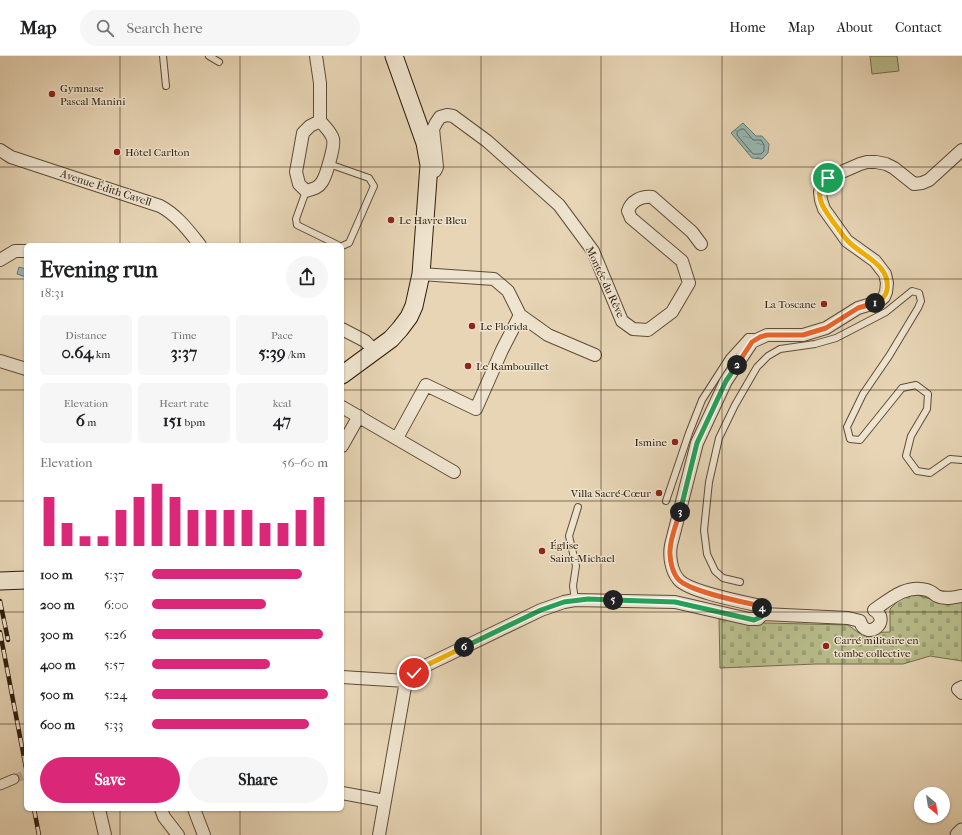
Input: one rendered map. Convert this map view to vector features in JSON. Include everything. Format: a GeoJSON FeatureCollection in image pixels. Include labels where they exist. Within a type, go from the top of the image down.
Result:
{"type":"FeatureCollection","features":[{"type":"Feature","properties":{"kind":"main road"},"geometry":{"type":"LineString","coordinates":[[344,374],[391,339],[409,317],[414,306],[421,274],[429,174],[425,143],[394,56]]}},
{"type":"Feature","properties":{"kind":"main road"},"geometry":{"type":"LineString","coordinates":[[0,581],[24,580]]}},
{"type":"Feature","properties":{"kind":"street"},"geometry":{"type":"LineString","coordinates":[[316,56],[320,83],[320,121],[334,140],[329,164],[323,181],[316,188],[306,191],[299,184],[296,172],[303,133],[310,126],[320,121]]}},
{"type":"Feature","properties":{"kind":"street","name":"Montée du Rêve"},"geometry":{"type":"LineString","coordinates":[[429,174],[435,171],[437,167],[433,129],[440,117],[446,115],[453,116],[487,141],[559,205],[593,251],[622,321],[633,329],[648,330],[672,312],[689,283],[682,261],[631,218],[628,211],[630,205],[638,199],[646,196],[652,197],[692,232],[701,244]]}},
{"type":"Feature","properties":{"kind":"street","name":"Avenue Édith Cavell"},"geometry":{"type":"LineString","coordinates":[[0,150],[11,157],[160,206],[171,212],[181,221],[198,243]]}},
{"type":"Feature","properties":{"kind":"street"},"geometry":{"type":"LineString","coordinates":[[763,614],[761,606],[723,598],[687,586],[679,580],[675,574],[670,553],[697,443],[726,381],[752,342],[767,335],[803,335],[826,328],[858,308],[878,302],[884,297],[888,283],[885,274],[875,261],[847,241],[824,209],[820,192],[822,184],[828,178],[867,162],[876,162],[894,168],[914,184],[922,183],[929,180],[962,150]]}},
{"type":"Feature","properties":{"kind":"street"},"geometry":{"type":"LineString","coordinates":[[0,260],[15,251],[24,251]]}},
{"type":"Feature","properties":{"kind":"street"},"geometry":{"type":"LineString","coordinates":[[421,274],[494,279],[508,291],[520,315],[548,335],[595,355]]}},
{"type":"Feature","properties":{"kind":"street"},"geometry":{"type":"LineString","coordinates":[[397,438],[426,385],[476,409],[502,350],[520,315]]}},
{"type":"Feature","properties":{"kind":"street"},"geometry":{"type":"LineString","coordinates":[[344,330],[365,341],[375,351]]}},
{"type":"Feature","properties":{"kind":"street"},"geometry":{"type":"LineString","coordinates":[[0,361],[24,367]]}},
{"type":"Feature","properties":{"kind":"street"},"geometry":{"type":"LineString","coordinates":[[344,408],[454,472]]}},
{"type":"Feature","properties":{"kind":"street"},"geometry":{"type":"LineString","coordinates":[[344,442],[359,416]]}},
{"type":"Feature","properties":{"kind":"street"},"geometry":{"type":"LineString","coordinates":[[874,610],[880,617],[880,621],[877,627],[867,630],[863,627],[860,621],[861,614],[864,611],[871,609],[874,610],[906,590],[913,588],[928,590],[939,597],[962,596]]}},
{"type":"Feature","properties":{"kind":"street"},"geometry":{"type":"LineString","coordinates":[[379,835],[406,681],[414,673],[427,665],[547,608],[575,600],[675,602],[749,619],[758,619],[763,614],[848,618],[860,621]]}},
{"type":"Feature","properties":{"kind":"street"},"geometry":{"type":"LineString","coordinates":[[344,677],[406,681]]}},
{"type":"Feature","properties":{"kind":"street"},"geometry":{"type":"LineString","coordinates":[[962,687],[958,689],[962,694]]}},
{"type":"Feature","properties":{"kind":"street"},"geometry":{"type":"LineString","coordinates":[[0,784],[14,779]]}},
{"type":"Feature","properties":{"kind":"street"},"geometry":{"type":"LineString","coordinates":[[344,793],[385,801]]}},
{"type":"Feature","properties":{"kind":"street"},"geometry":{"type":"LineString","coordinates":[[99,811],[105,835]]}},
{"type":"Feature","properties":{"kind":"street"},"geometry":{"type":"LineString","coordinates":[[162,811],[164,817],[178,835]]}},
{"type":"Feature","properties":{"kind":"street"},"geometry":{"type":"LineString","coordinates":[[195,811],[204,835]]}},
{"type":"Feature","properties":{"kind":"street"},"geometry":{"type":"LineString","coordinates":[[958,835],[962,832]]}},
{"type":"Feature","properties":{"kind":"lane"},"geometry":{"type":"LineString","coordinates":[[163,56],[166,86]]}},
{"type":"Feature","properties":{"kind":"lane"},"geometry":{"type":"LineString","coordinates":[[209,56],[219,62]]}},
{"type":"Feature","properties":{"kind":"lane"},"geometry":{"type":"LineString","coordinates":[[329,164],[369,178],[374,186],[349,244],[344,245]]}},
{"type":"Feature","properties":{"kind":"lane"},"geometry":{"type":"LineString","coordinates":[[306,191],[296,219],[297,225],[334,243]]}},
{"type":"Feature","properties":{"kind":"lane"},"geometry":{"type":"LineString","coordinates":[[740,582],[723,578],[715,571],[707,554],[704,530],[709,482],[719,438],[734,405],[757,367],[768,356],[780,349],[816,344],[836,338],[886,312],[912,291],[919,293],[921,301],[918,308],[863,394],[847,427],[850,439],[860,440],[902,388],[916,385],[928,394],[927,409],[911,436],[906,456],[917,471],[930,473],[950,459],[962,460]]}},
{"type":"Feature","properties":{"kind":"lane"},"geometry":{"type":"LineString","coordinates":[[666,501],[702,400],[729,358],[748,337],[760,337]]}},
{"type":"Feature","properties":{"kind":"lane"},"geometry":{"type":"LineString","coordinates":[[575,600],[573,586],[576,566],[569,536],[578,507]]}},
{"type":"Feature","properties":{"kind":"green space"},"geometry":{"type":"Polygon","coordinates":[[[870,56],[897,56],[899,71],[872,74],[870,56]]]}},
{"type":"Feature","properties":{"kind":"green space"},"geometry":{"type":"Polygon","coordinates":[[[910,593],[941,602],[962,601],[962,661],[930,656],[903,664],[816,664],[720,668],[719,619],[766,623],[848,625],[859,633],[890,632],[890,609],[904,595],[910,593]]]}},
{"type":"Feature","properties":{"kind":"water"},"geometry":{"type":"Polygon","coordinates":[[[743,123],[756,136],[762,136],[769,144],[768,153],[762,159],[752,158],[731,133],[743,123]]]}},
{"type":"Feature","properties":{"kind":"water"},"geometry":{"type":"Polygon","coordinates":[[[19,267],[24,268],[24,276],[17,274],[19,267]]]}},
{"type":"Feature","properties":{"kind":"tunnel"},"geometry":{"type":"LineString","coordinates":[[14,779],[24,775]]}},
{"type":"Feature","properties":{"kind":"railway"},"geometry":{"type":"LineString","coordinates":[[0,601],[8,640]]}},
{"type":"Feature","properties":{"kind":"railway"},"geometry":{"type":"LineString","coordinates":[[0,632],[24,758]]}},
{"type":"Feature","properties":{"kind":"railway"},"geometry":{"type":"LineString","coordinates":[[34,811],[39,835]]}},
{"type":"Feature","properties":{"kind":"place","name":"Gymnase Pascal Manini"},"geometry":{"type":"Point","coordinates":[52,94]}},
{"type":"Feature","properties":{"kind":"place","name":"Hôtel Carlton"},"geometry":{"type":"Point","coordinates":[117,152]}},
{"type":"Feature","properties":{"kind":"place","name":"Le Havre Bleu"},"geometry":{"type":"Point","coordinates":[391,220]}},
{"type":"Feature","properties":{"kind":"place","name":"La Toscane"},"geometry":{"type":"Point","coordinates":[824,304]}},
{"type":"Feature","properties":{"kind":"place","name":"Le Florida"},"geometry":{"type":"Point","coordinates":[472,326]}},
{"type":"Feature","properties":{"kind":"place","name":"Le Rambouillet"},"geometry":{"type":"Point","coordinates":[468,366]}},
{"type":"Feature","properties":{"kind":"place","name":"Ismine"},"geometry":{"type":"Point","coordinates":[675,442]}},
{"type":"Feature","properties":{"kind":"place","name":"Villa Sacré-Cœur"},"geometry":{"type":"Point","coordinates":[659,493]}},
{"type":"Feature","properties":{"kind":"place","name":"Église Saint-Michael"},"geometry":{"type":"Point","coordinates":[542,551]}},
{"type":"Feature","properties":{"kind":"place","name":"Carré militaire en tombe collective"},"geometry":{"type":"Point","coordinates":[826,646]}},
{"type":"Feature","properties":{"kind":"route"},"geometry":{"type":"LineString","coordinates":[[414,673],[427,665],[541,610],[553,605],[575,600],[588,599],[675,602],[754,620],[761,617],[763,610],[761,606],[723,598],[687,586],[679,580],[672,567],[670,553],[671,545],[697,443],[726,381],[752,342],[767,335],[803,335],[826,328],[858,308],[878,302],[884,297],[888,283],[885,274],[875,261],[847,241],[824,209],[820,192],[822,184],[828,178]]}}]}
